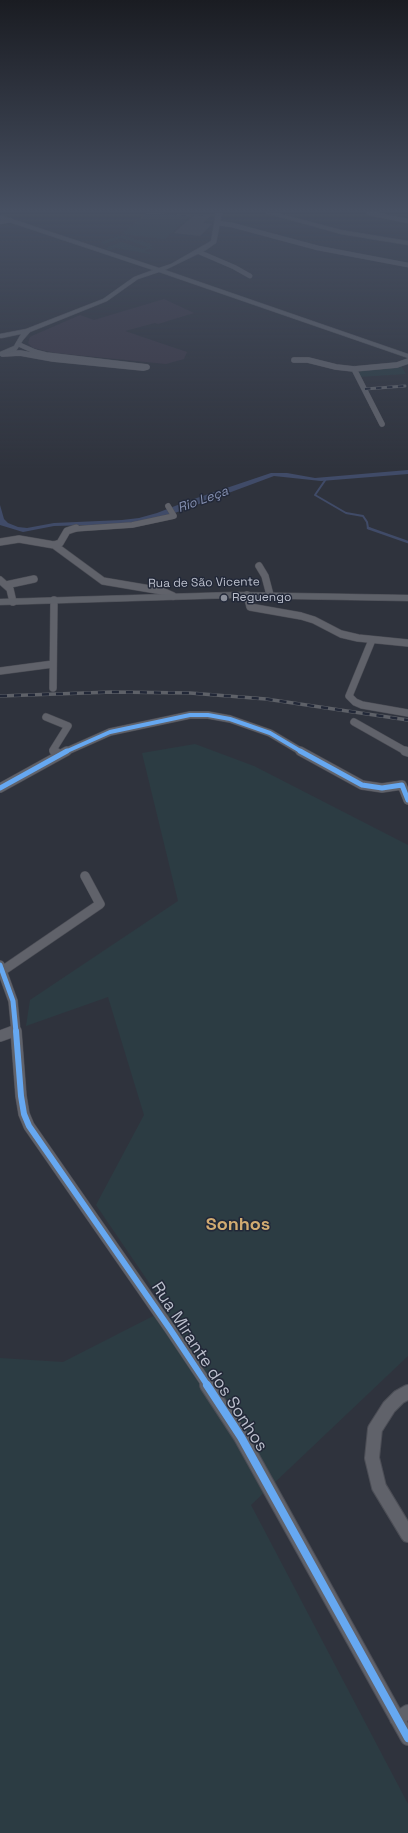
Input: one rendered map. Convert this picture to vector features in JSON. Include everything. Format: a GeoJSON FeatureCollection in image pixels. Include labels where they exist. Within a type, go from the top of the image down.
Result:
{"type":"FeatureCollection","features":[{"type":"Feature","properties":{"kind":"street"},"geometry":{"type":"LineString","coordinates":[[1,336],[28,331],[107,299]]}},
{"type":"Feature","properties":{"kind":"street"},"geometry":{"type":"LineString","coordinates":[[242,299],[408,356]]}},
{"type":"Feature","properties":{"kind":"street"},"geometry":{"type":"LineString","coordinates":[[1,354],[14,350],[28,331]]}},
{"type":"Feature","properties":{"kind":"street"},"geometry":{"type":"LineString","coordinates":[[1,336],[11,338],[31,352],[147,367],[143,368],[80,362],[20,353],[1,354]]}},
{"type":"Feature","properties":{"kind":"street"},"geometry":{"type":"LineString","coordinates":[[294,360],[308,360],[336,367],[354,369],[397,365],[408,362]]}},
{"type":"Feature","properties":{"kind":"street"},"geometry":{"type":"LineString","coordinates":[[80,362],[108,362]]}},
{"type":"Feature","properties":{"kind":"street"},"geometry":{"type":"LineString","coordinates":[[354,369],[382,424]]}},
{"type":"Feature","properties":{"kind":"street"},"geometry":{"type":"LineString","coordinates":[[54,545],[60,543],[67,531],[76,528],[132,525],[174,516],[168,506]]}},
{"type":"Feature","properties":{"kind":"street"},"geometry":{"type":"LineString","coordinates":[[0,542],[19,539],[54,545],[103,581],[162,591],[174,596]]}},
{"type":"Feature","properties":{"kind":"street"},"geometry":{"type":"LineString","coordinates":[[259,566],[265,576],[270,595]]}},
{"type":"Feature","properties":{"kind":"street"},"geometry":{"type":"LineString","coordinates":[[6,585],[34,579]]}},
{"type":"Feature","properties":{"kind":"street"},"geometry":{"type":"LineString","coordinates":[[0,580],[10,589],[13,602]]}},
{"type":"Feature","properties":{"kind":"street"},"geometry":{"type":"LineString","coordinates":[[247,595],[250,607],[301,616],[314,620],[341,634],[372,640],[408,643]]}},
{"type":"Feature","properties":{"kind":"street","name":"Rua de São Vicente"},"geometry":{"type":"LineString","coordinates":[[0,602],[247,595],[408,598]]}},
{"type":"Feature","properties":{"kind":"street"},"geometry":{"type":"LineString","coordinates":[[53,688],[54,600]]}},
{"type":"Feature","properties":{"kind":"street"},"geometry":{"type":"LineString","coordinates":[[372,640],[349,696],[355,702],[362,705],[408,713]]}},
{"type":"Feature","properties":{"kind":"street"},"geometry":{"type":"LineString","coordinates":[[0,671],[54,664]]}},
{"type":"Feature","properties":{"kind":"street"},"geometry":{"type":"LineString","coordinates":[[0,788],[59,754],[117,730],[190,715],[208,715],[230,719],[270,733],[338,773],[362,785],[382,788],[405,784],[408,800]]}},
{"type":"Feature","properties":{"kind":"street"},"geometry":{"type":"LineString","coordinates":[[46,717],[68,726],[53,750],[59,754]]}},
{"type":"Feature","properties":{"kind":"street"},"geometry":{"type":"LineString","coordinates":[[354,722],[408,752]]}},
{"type":"Feature","properties":{"kind":"street"},"geometry":{"type":"LineString","coordinates":[[1,968],[100,904],[86,876]]}},
{"type":"Feature","properties":{"kind":"street","name":"Rua Mirante dos Sonhos"},"geometry":{"type":"LineString","coordinates":[[1,968],[13,1001],[14,1031],[21,1096],[24,1114],[29,1126],[165,1323],[241,1437],[403,1715],[408,1738]]}},
{"type":"Feature","properties":{"kind":"street"},"geometry":{"type":"LineString","coordinates":[[0,1036],[14,1031]]}},
{"type":"Feature","properties":{"kind":"street"},"geometry":{"type":"LineString","coordinates":[[408,1392],[399,1397],[389,1407],[375,1429],[372,1458],[379,1487],[408,1535]]}},
{"type":"Feature","properties":{"kind":"shaded area"},"geometry":{"type":"Polygon","coordinates":[[[164,299],[194,313],[158,324],[155,323],[125,331],[187,352],[184,359],[166,364],[55,353],[33,348],[28,343],[30,337],[80,315],[94,320],[164,299]]]}},
{"type":"Feature","properties":{"kind":"shaded area"},"geometry":{"type":"Polygon","coordinates":[[[401,366],[406,374],[359,377],[358,373],[363,370],[401,366]]]}},
{"type":"Feature","properties":{"kind":"shaded area"},"geometry":{"type":"Polygon","coordinates":[[[195,744],[254,766],[408,845],[408,1356],[251,1505],[408,1804],[408,1833],[0,1833],[0,1358],[63,1362],[167,1309],[96,1205],[144,1115],[108,997],[26,1026],[30,1000],[178,901],[142,753],[195,744]]]}},
{"type":"Feature","properties":{"kind":"water","name":"Rio Leça"},"geometry":{"type":"Polygon","coordinates":[[[408,470],[408,474],[321,481],[274,476],[164,517],[129,524],[54,526],[23,532],[0,525],[0,505],[4,519],[8,523],[18,527],[27,528],[54,523],[122,520],[139,518],[157,513],[271,473],[287,473],[315,478],[408,470]]]}},
{"type":"Feature","properties":{"kind":"waterway"},"geometry":{"type":"LineString","coordinates":[[326,479],[315,495],[346,513],[363,516],[367,522],[368,528]]}},
{"type":"Feature","properties":{"kind":"waterway"},"geometry":{"type":"LineString","coordinates":[[368,528],[408,542]]}},
{"type":"Feature","properties":{"kind":"railway"},"geometry":{"type":"LineString","coordinates":[[365,389],[405,386]]}},
{"type":"Feature","properties":{"kind":"railway"},"geometry":{"type":"LineString","coordinates":[[0,696],[112,692],[190,693],[266,699],[408,720]]}},
{"type":"Feature","properties":{"kind":"cycle path"},"geometry":{"type":"LineString","coordinates":[[0,788],[59,754],[110,732],[190,715],[208,715],[230,719],[270,733],[338,773],[362,785],[382,788],[402,785],[408,800]]}},
{"type":"Feature","properties":{"kind":"cycle path"},"geometry":{"type":"LineString","coordinates":[[0,965],[13,1001],[21,1096],[24,1114],[29,1126],[170,1329],[241,1437],[408,1738]]}},
{"type":"Feature","properties":{"kind":"place","name":"Reguengo"},"geometry":{"type":"Point","coordinates":[224,598]}},
{"type":"Feature","properties":{"kind":"district","name":"Sonhos"},"geometry":{"type":"Point","coordinates":[238,1225]}}]}
